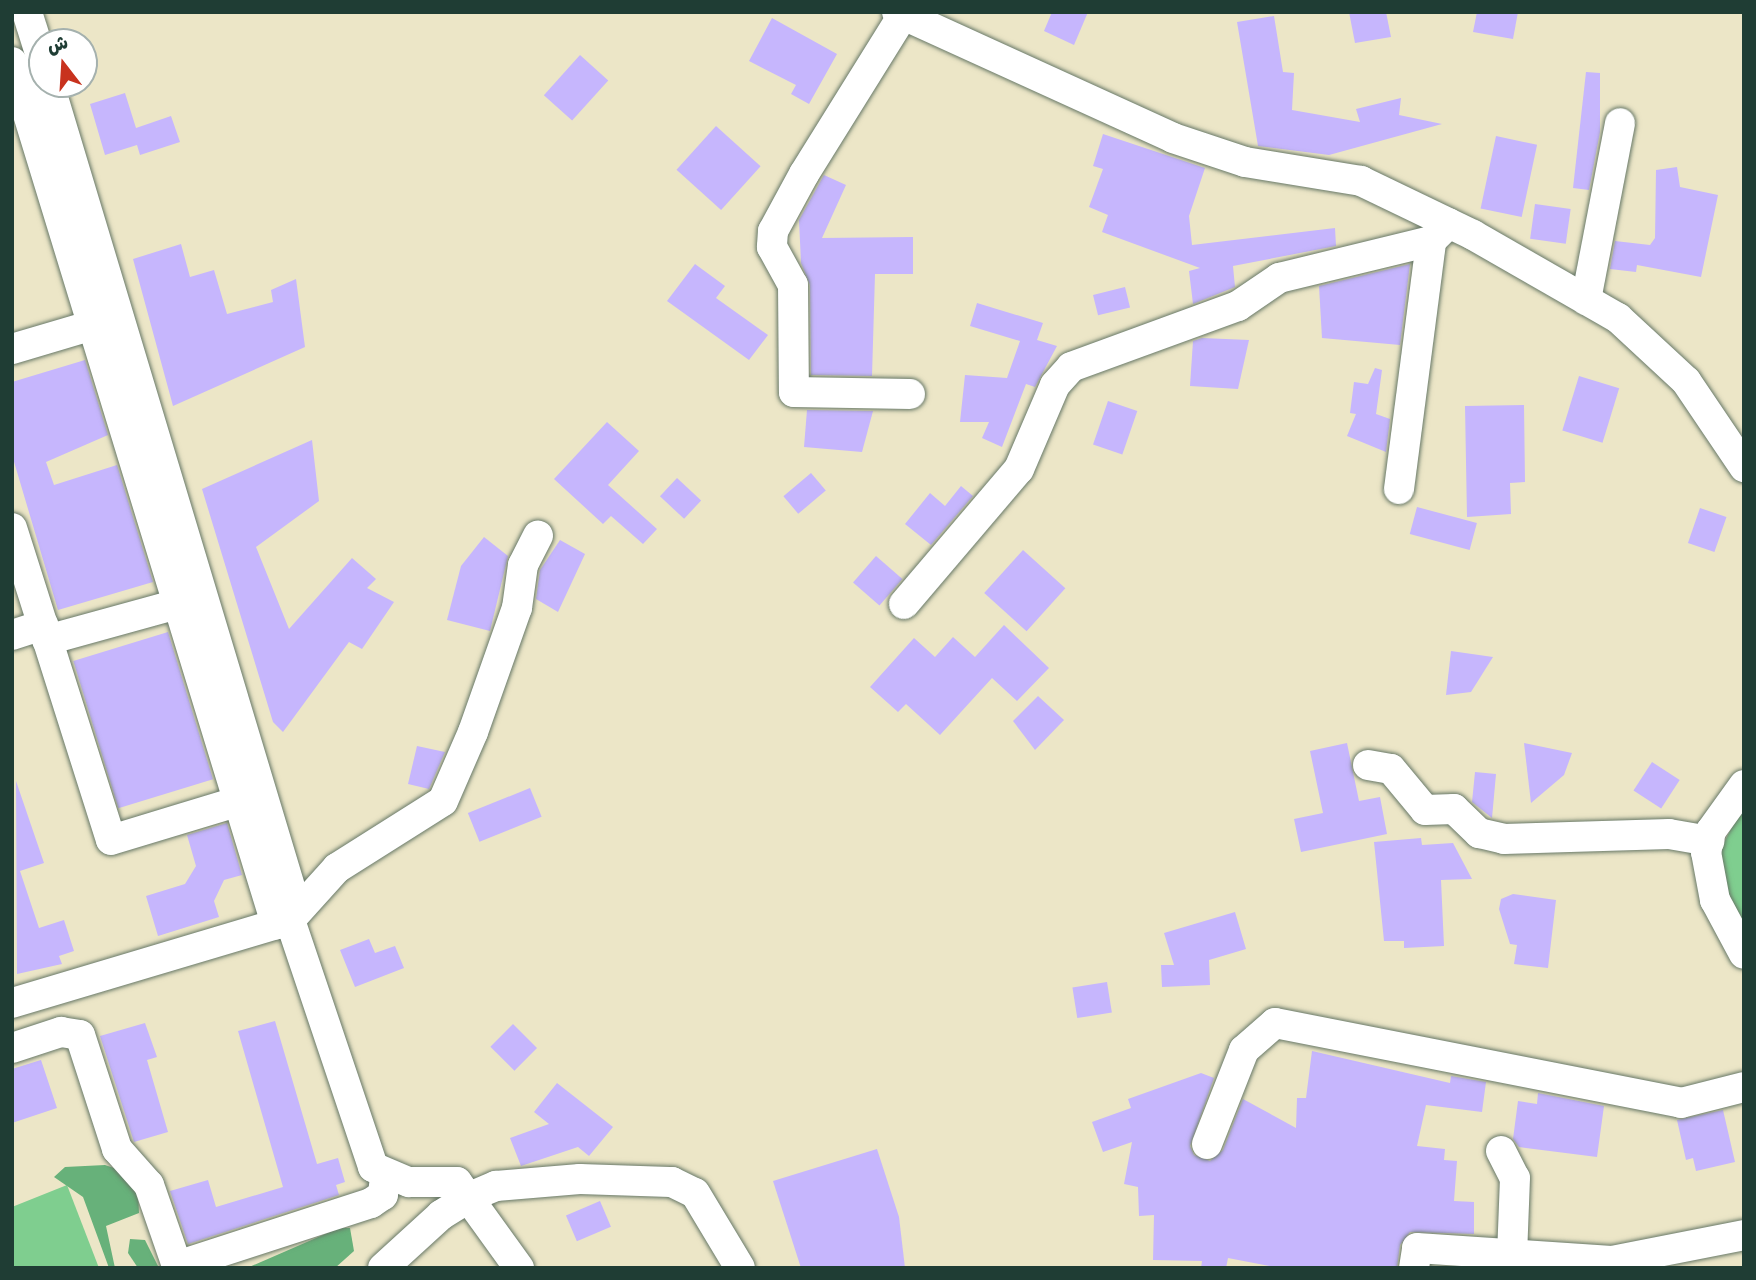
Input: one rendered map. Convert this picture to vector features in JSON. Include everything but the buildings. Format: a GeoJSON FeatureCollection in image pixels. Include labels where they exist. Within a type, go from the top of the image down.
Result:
{"type":"FeatureCollection","features":[{"type":"Feature","properties":{"kind":"street"},"geometry":{"type":"LineString","coordinates":[[910,394],[794,391],[793,285],[772,247],[773,231],[804,174],[900,13],[1173,138],[1245,162],[1361,181],[1440,232],[1586,300],[1618,318],[1686,381],[1744,467]]}},
{"type":"Feature","properties":{"kind":"street"},"geometry":{"type":"LineString","coordinates":[[12,62],[239,801],[288,918]]}},
{"type":"Feature","properties":{"kind":"street"},"geometry":{"type":"LineString","coordinates":[[12,1048],[61,1032],[80,1035],[117,1149],[149,1185],[177,1266],[371,1203],[383,1195],[385,1176],[363,1148],[288,918],[53,98]]}},
{"type":"Feature","properties":{"kind":"street"},"geometry":{"type":"LineString","coordinates":[[1586,300],[1620,124]]}},
{"type":"Feature","properties":{"kind":"street"},"geometry":{"type":"LineString","coordinates":[[1399,489],[1440,232]]}},
{"type":"Feature","properties":{"kind":"street"},"geometry":{"type":"LineString","coordinates":[[904,604],[1019,469],[1055,385],[1071,367],[1238,306],[1279,278],[1440,232]]}},
{"type":"Feature","properties":{"kind":"street"},"geometry":{"type":"LineString","coordinates":[[12,349],[93,325]]}},
{"type":"Feature","properties":{"kind":"street"},"geometry":{"type":"LineString","coordinates":[[12,528],[111,840],[239,801]]}},
{"type":"Feature","properties":{"kind":"street"},"geometry":{"type":"LineString","coordinates":[[12,1003],[288,918],[337,868],[443,801],[477,720],[517,608],[523,565],[538,536]]}},
{"type":"Feature","properties":{"kind":"street"},"geometry":{"type":"LineString","coordinates":[[12,635],[45,633],[178,604]]}},
{"type":"Feature","properties":{"kind":"street"},"geometry":{"type":"LineString","coordinates":[[1368,765],[1391,769],[1425,810],[1454,809],[1492,836],[1669,834],[1709,841]]}},
{"type":"Feature","properties":{"kind":"street"},"geometry":{"type":"LineString","coordinates":[[1744,785],[1709,841],[1716,900],[1744,954]]}},
{"type":"Feature","properties":{"kind":"street"},"geometry":{"type":"LineString","coordinates":[[1207,1144],[1244,1049],[1275,1023],[1681,1103],[1744,1087]]}},
{"type":"Feature","properties":{"kind":"street"},"geometry":{"type":"LineString","coordinates":[[1501,1151],[1515,1178],[1512,1256]]}},
{"type":"Feature","properties":{"kind":"street"},"geometry":{"type":"LineString","coordinates":[[385,1176],[457,1182],[472,1196],[519,1268]]}},
{"type":"Feature","properties":{"kind":"street"},"geometry":{"type":"LineString","coordinates":[[383,1268],[472,1196],[523,1183],[672,1182],[695,1193],[740,1268]]}},
{"type":"Feature","properties":{"kind":"street"},"geometry":{"type":"LineString","coordinates":[[1414,1268],[1417,1248],[1612,1261],[1744,1235]]}},
{"type":"Feature","properties":{"kind":"green space"},"geometry":{"type":"Polygon","coordinates":[[[1744,804],[1744,929],[1721,889],[1717,856],[1744,804]]]}},
{"type":"Feature","properties":{"kind":"green space"},"geometry":{"type":"Polygon","coordinates":[[[105,1165],[123,1171],[138,1191],[139,1213],[106,1226],[115,1268],[109,1268],[83,1197],[54,1177],[65,1167],[105,1165]]]}},
{"type":"Feature","properties":{"kind":"green space"},"geometry":{"type":"Polygon","coordinates":[[[67,1185],[99,1268],[12,1268],[12,1207],[67,1185]]]}},
{"type":"Feature","properties":{"kind":"green space"},"geometry":{"type":"Polygon","coordinates":[[[339,1228],[350,1228],[354,1251],[335,1268],[247,1268],[339,1228]]]}},
{"type":"Feature","properties":{"kind":"green space"},"geometry":{"type":"Polygon","coordinates":[[[130,1239],[145,1240],[159,1268],[138,1268],[128,1253],[130,1239]]]}}]}
